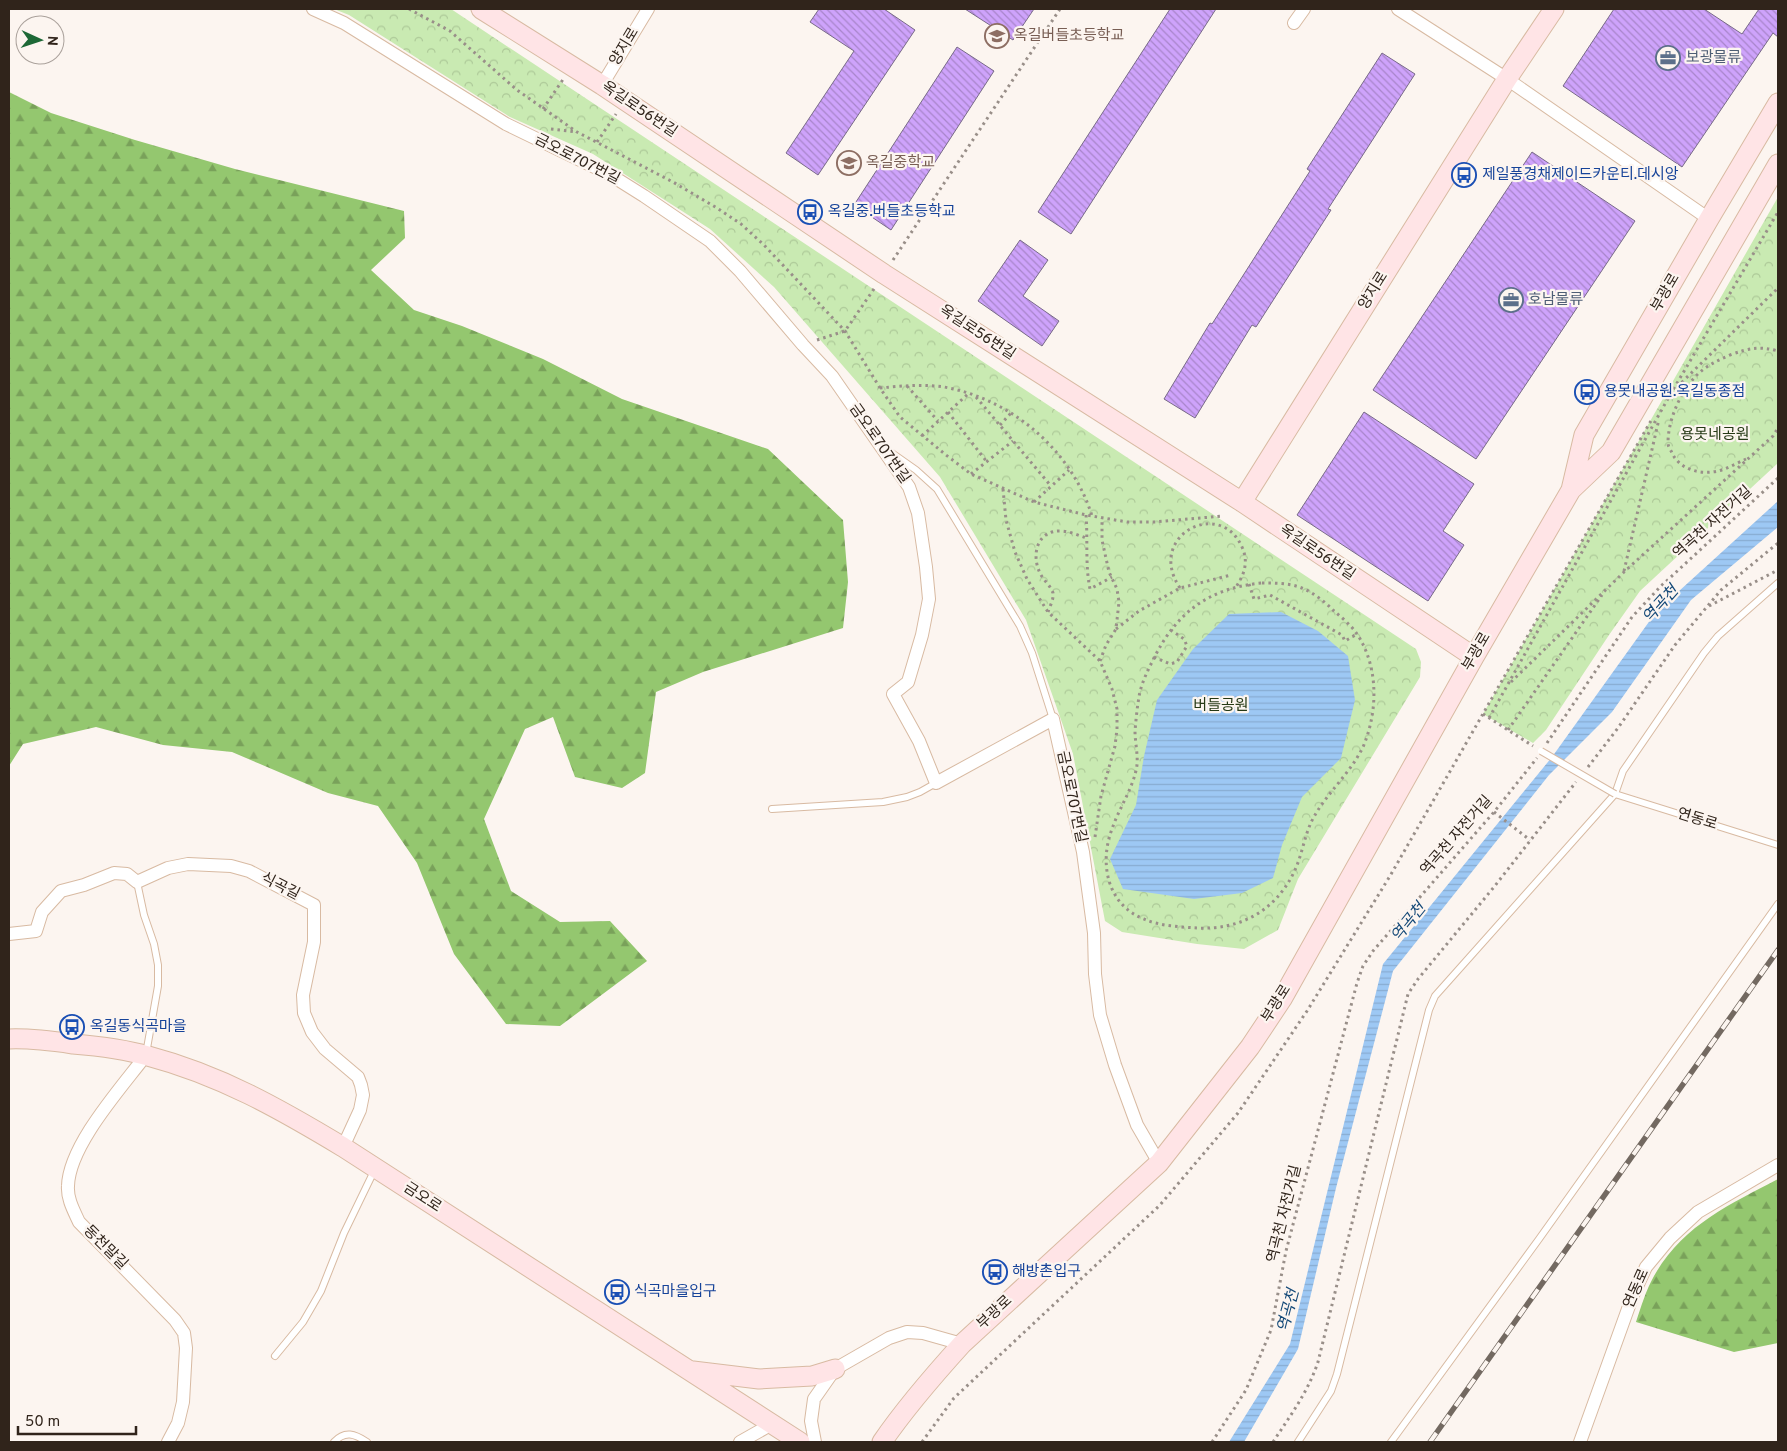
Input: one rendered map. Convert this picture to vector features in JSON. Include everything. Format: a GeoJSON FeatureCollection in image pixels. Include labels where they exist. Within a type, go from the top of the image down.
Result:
{"type":"FeatureCollection","features":[{"type":"Feature","properties":{"kind":"main road","name":"옥길로56번길"},"geometry":{"type":"LineString","coordinates":[[481,9],[602,85],[884,274],[1242,502],[1474,657]]}},
{"type":"Feature","properties":{"kind":"main road","name":"양지로"},"geometry":{"type":"LineString","coordinates":[[1242,502],[1506,79],[1554,9]]}},
{"type":"Feature","properties":{"kind":"main road","name":"부광로"},"geometry":{"type":"LineString","coordinates":[[1571,490],[1584,435],[1778,103]]}},
{"type":"Feature","properties":{"kind":"main road","name":"부광로"},"geometry":{"type":"LineString","coordinates":[[882,1442],[899,1417],[962,1344],[1159,1163],[1250,1047],[1282,999],[1474,657],[1571,490],[1611,452],[1778,164]]}},
{"type":"Feature","properties":{"kind":"main road","name":"금오로"},"geometry":{"type":"LineString","coordinates":[[9,1039],[94,1046],[146,1055],[182,1066],[284,1111],[343,1147],[800,1442]]}},
{"type":"Feature","properties":{"kind":"main road"},"geometry":{"type":"LineString","coordinates":[[689,1370],[759,1379],[812,1376],[835,1368]]}},
{"type":"Feature","properties":{"kind":"street","name":"금오로707번길"},"geometry":{"type":"LineString","coordinates":[[313,9],[344,23],[506,124],[609,174],[710,241],[725,255],[832,376],[909,487],[918,513],[929,599],[922,635],[908,682],[893,694],[919,741],[936,783]]}},
{"type":"Feature","properties":{"kind":"street","name":"양지로"},"geometry":{"type":"LineString","coordinates":[[602,85],[648,9]]}},
{"type":"Feature","properties":{"kind":"street"},"geometry":{"type":"LineString","coordinates":[[1294,23],[1304,9]]}},
{"type":"Feature","properties":{"kind":"street"},"geometry":{"type":"LineString","coordinates":[[1398,9],[1506,79],[1709,219]]}},
{"type":"Feature","properties":{"kind":"street","name":"금오로707번길"},"geometry":{"type":"LineString","coordinates":[[1054,719],[1083,852],[1094,933],[1095,974],[1100,1015],[1115,1065],[1137,1125],[1159,1163]]}},
{"type":"Feature","properties":{"kind":"street"},"geometry":{"type":"LineString","coordinates":[[936,783],[1054,719]]}},
{"type":"Feature","properties":{"kind":"street","name":"식곡길"},"geometry":{"type":"LineString","coordinates":[[137,882],[168,868],[188,864],[231,866],[248,871],[314,905],[314,942],[303,995],[304,1013],[312,1032],[325,1049],[358,1077],[363,1095],[360,1110],[343,1147]]}},
{"type":"Feature","properties":{"kind":"street"},"geometry":{"type":"LineString","coordinates":[[9,934],[36,932],[42,912],[61,891],[84,885],[114,873],[127,874],[137,882]]}},
{"type":"Feature","properties":{"kind":"street","name":"동천말길"},"geometry":{"type":"LineString","coordinates":[[146,1055],[101,1114],[82,1144],[72,1165],[68,1186],[71,1205],[80,1222],[175,1320],[184,1333],[186,1348],[183,1402],[178,1423],[168,1442]]}},
{"type":"Feature","properties":{"kind":"street","name":"연동로"},"geometry":{"type":"LineString","coordinates":[[1580,1442],[1633,1295],[1646,1267],[1670,1238],[1698,1212],[1778,1165]]}},
{"type":"Feature","properties":{"kind":"street"},"geometry":{"type":"LineString","coordinates":[[815,1442],[811,1421],[814,1399],[835,1368],[889,1338],[907,1332],[923,1333],[962,1344]]}},
{"type":"Feature","properties":{"kind":"street"},"geometry":{"type":"LineString","coordinates":[[740,1442],[772,1424]]}},
{"type":"Feature","properties":{"kind":"lane"},"geometry":{"type":"LineString","coordinates":[[879,445],[916,470],[936,490],[1020,626],[1032,653],[1054,719]]}},
{"type":"Feature","properties":{"kind":"lane"},"geometry":{"type":"LineString","coordinates":[[1298,1442],[1331,1391],[1337,1374],[1429,1010],[1436,996],[1615,794],[1623,771],[1704,653],[1718,636],[1778,583]]}},
{"type":"Feature","properties":{"kind":"lane","name":"연동로"},"geometry":{"type":"LineString","coordinates":[[1542,752],[1615,794],[1778,845]]}},
{"type":"Feature","properties":{"kind":"lane"},"geometry":{"type":"LineString","coordinates":[[772,808],[883,802],[913,795],[936,783]]}},
{"type":"Feature","properties":{"kind":"lane"},"geometry":{"type":"LineString","coordinates":[[137,882],[158,965],[158,986],[146,1055]]}},
{"type":"Feature","properties":{"kind":"lane"},"geometry":{"type":"LineString","coordinates":[[1391,1442],[1539,1239],[1778,904]]}},
{"type":"Feature","properties":{"kind":"lane"},"geometry":{"type":"LineString","coordinates":[[275,1356],[303,1322],[321,1291],[344,1233],[375,1168]]}},
{"type":"Feature","properties":{"kind":"lane"},"geometry":{"type":"LineString","coordinates":[[334,1442],[339,1436],[349,1434],[358,1436],[367,1442]]}},
{"type":"Feature","properties":{"kind":"path"},"geometry":{"type":"LineString","coordinates":[[409,9],[450,31],[517,90],[577,132],[672,182],[741,224],[764,245],[845,331],[900,417],[971,474],[1034,502],[1102,518],[1127,522],[1154,522],[1223,516]]}},
{"type":"Feature","properties":{"kind":"path"},"geometry":{"type":"LineString","coordinates":[[803,345],[845,331],[1060,9]]}},
{"type":"Feature","properties":{"kind":"path"},"geometry":{"type":"LineString","coordinates":[[544,109],[572,66]]}},
{"type":"Feature","properties":{"kind":"path"},"geometry":{"type":"LineString","coordinates":[[597,142],[624,100]]}},
{"type":"Feature","properties":{"kind":"path"},"geometry":{"type":"LineString","coordinates":[[1489,718],[1673,390],[1778,212]]}},
{"type":"Feature","properties":{"kind":"path"},"geometry":{"type":"LineString","coordinates":[[1673,390],[1778,288]]}},
{"type":"Feature","properties":{"kind":"path"},"geometry":{"type":"LineString","coordinates":[[1749,458],[1719,471],[1704,472],[1686,469],[1675,459],[1668,445],[1670,422],[1680,398],[1694,378],[1711,364],[1751,348],[1766,348],[1778,351]]}},
{"type":"Feature","properties":{"kind":"path"},"geometry":{"type":"LineString","coordinates":[[880,388],[906,386],[944,387],[975,396],[1011,413],[1029,425],[1044,439],[1069,470],[1080,485],[1092,516]]}},
{"type":"Feature","properties":{"kind":"path"},"geometry":{"type":"LineString","coordinates":[[906,386],[938,422]]}},
{"type":"Feature","properties":{"kind":"path"},"geometry":{"type":"LineString","coordinates":[[922,436],[969,394]]}},
{"type":"Feature","properties":{"kind":"path"},"geometry":{"type":"LineString","coordinates":[[975,396],[1051,486]]}},
{"type":"Feature","properties":{"kind":"path"},"geometry":{"type":"LineString","coordinates":[[948,412],[986,462]]}},
{"type":"Feature","properties":{"kind":"path"},"geometry":{"type":"LineString","coordinates":[[1000,425],[1011,413]]}},
{"type":"Feature","properties":{"kind":"path"},"geometry":{"type":"LineString","coordinates":[[1624,572],[1660,414]]}},
{"type":"Feature","properties":{"kind":"path"},"geometry":{"type":"LineString","coordinates":[[1507,685],[1624,572],[1773,436],[1778,428]]}},
{"type":"Feature","properties":{"kind":"path"},"geometry":{"type":"LineString","coordinates":[[971,474],[1013,441]]}},
{"type":"Feature","properties":{"kind":"path"},"geometry":{"type":"LineString","coordinates":[[1034,502],[1069,470]]}},
{"type":"Feature","properties":{"kind":"path","name":"역곡천 자전거길"},"geometry":{"type":"LineString","coordinates":[[1212,1442],[1246,1390],[1271,1330],[1286,1252],[1354,992],[1363,966],[1373,951],[1494,812],[1542,752],[1637,612],[1660,587],[1778,478]]}},
{"type":"Feature","properties":{"kind":"path"},"geometry":{"type":"LineString","coordinates":[[1003,488],[1006,520],[1027,579],[1048,612],[1100,660],[1112,689],[1117,709],[1116,746],[1101,796],[1094,842],[1083,852]]}},
{"type":"Feature","properties":{"kind":"path"},"geometry":{"type":"LineString","coordinates":[[1086,515],[1088,538],[1087,574],[1090,589],[1112,578]]}},
{"type":"Feature","properties":{"kind":"path"},"geometry":{"type":"LineString","coordinates":[[1102,518],[1102,540],[1112,578],[1117,589],[1119,602],[1116,629]]}},
{"type":"Feature","properties":{"kind":"path"},"geometry":{"type":"LineString","coordinates":[[1180,588],[1173,577],[1170,565],[1173,547],[1184,532],[1195,526],[1207,524],[1220,526],[1231,531],[1242,546],[1245,565],[1242,577],[1235,588]]}},
{"type":"Feature","properties":{"kind":"path"},"geometry":{"type":"LineString","coordinates":[[1048,612],[1053,593],[1040,574],[1037,565],[1036,546],[1044,536],[1054,531],[1063,531],[1088,538]]}},
{"type":"Feature","properties":{"kind":"path"},"geometry":{"type":"LineString","coordinates":[[1583,773],[1623,722],[1676,645],[1721,590],[1778,543]]}},
{"type":"Feature","properties":{"kind":"path"},"geometry":{"type":"LineString","coordinates":[[1707,607],[1778,570]]}},
{"type":"Feature","properties":{"kind":"path"},"geometry":{"type":"LineString","coordinates":[[1100,660],[1106,645],[1116,629],[1139,611],[1180,588],[1231,575]]}},
{"type":"Feature","properties":{"kind":"path"},"geometry":{"type":"LineString","coordinates":[[1249,584],[1254,599],[1270,595],[1342,635],[1345,641],[1357,634]]}},
{"type":"Feature","properties":{"kind":"path"},"geometry":{"type":"LineString","coordinates":[[1249,584],[1281,584],[1297,587],[1324,602],[1357,634],[1365,650],[1374,681],[1372,714],[1362,748],[1318,808],[1310,824],[1293,875],[1267,907],[1256,916],[1228,926],[1213,928],[1196,928],[1140,918],[1127,909],[1116,897],[1107,875],[1107,845],[1137,764],[1135,729],[1139,693],[1154,657],[1171,630],[1191,608],[1217,593],[1249,584]]}},
{"type":"Feature","properties":{"kind":"path"},"geometry":{"type":"LineString","coordinates":[[1508,730],[1608,588]]}},
{"type":"Feature","properties":{"kind":"path"},"geometry":{"type":"LineString","coordinates":[[1154,657],[1170,664],[1177,662],[1186,646],[1184,639],[1171,630]]}},
{"type":"Feature","properties":{"kind":"path"},"geometry":{"type":"LineString","coordinates":[[1483,714],[1542,752]]}},
{"type":"Feature","properties":{"kind":"path"},"geometry":{"type":"LineString","coordinates":[[1273,1442],[1300,1402],[1313,1378],[1318,1362],[1408,994],[1577,780]]}},
{"type":"Feature","properties":{"kind":"path"},"geometry":{"type":"LineString","coordinates":[[1494,812],[1530,840]]}},
{"type":"Feature","properties":{"kind":"green space","name":"버들공원"},"geometry":{"type":"Polygon","coordinates":[[[334,9],[451,9],[1416,649],[1421,662],[1420,677],[1298,879],[1278,930],[1244,949],[1197,944],[1122,932],[1105,921],[1073,754],[1026,620],[940,477],[774,287],[710,229],[593,154],[510,117],[349,15],[334,9]]]}},
{"type":"Feature","properties":{"kind":"green space"},"geometry":{"type":"Polygon","coordinates":[[[9,92],[51,113],[135,140],[235,169],[404,211],[405,238],[371,270],[414,310],[462,326],[543,359],[622,399],[768,449],[843,520],[848,582],[843,628],[703,672],[656,692],[645,773],[622,788],[575,777],[553,717],[525,729],[484,819],[511,891],[560,922],[610,921],[647,961],[560,1026],[506,1024],[454,954],[417,863],[378,806],[328,793],[232,752],[163,745],[96,727],[23,744],[9,766],[9,92]]]}},
{"type":"Feature","properties":{"kind":"green space","name":"용못네공원"},"geometry":{"type":"Polygon","coordinates":[[[1778,197],[1778,463],[1640,591],[1546,730],[1533,743],[1483,714],[1778,197]]]}},
{"type":"Feature","properties":{"kind":"green space"},"geometry":{"type":"Polygon","coordinates":[[[1778,1179],[1778,1343],[1734,1352],[1636,1322],[1654,1276],[1679,1243],[1708,1218],[1778,1179]]]}},
{"type":"Feature","properties":{"kind":"water"},"geometry":{"type":"Polygon","coordinates":[[[1778,501],[1778,527],[1691,600],[1612,712],[1549,775],[1393,971],[1336,1188],[1298,1349],[1244,1442],[1229,1442],[1290,1344],[1383,964],[1552,757],[1656,612],[1778,501]]]}},
{"type":"Feature","properties":{"kind":"water"},"geometry":{"type":"Polygon","coordinates":[[[1281,612],[1318,631],[1348,656],[1355,700],[1341,758],[1302,797],[1282,845],[1273,878],[1242,893],[1194,899],[1123,889],[1110,859],[1136,805],[1144,756],[1157,700],[1193,649],[1229,614],[1281,612]]]}},
{"type":"Feature","properties":{"kind":"building"},"geometry":{"type":"Polygon","coordinates":[[[819,9],[884,9],[915,30],[818,175],[786,153],[854,51],[810,22],[819,9]]]}},
{"type":"Feature","properties":{"kind":"building"},"geometry":{"type":"Polygon","coordinates":[[[965,9],[1034,9],[1013,40],[965,9]]]}},
{"type":"Feature","properties":{"kind":"building"},"geometry":{"type":"Polygon","coordinates":[[[1170,9],[1216,9],[1071,234],[1038,212],[1170,9]]]}},
{"type":"Feature","properties":{"kind":"building"},"geometry":{"type":"Polygon","coordinates":[[[1614,9],[1704,9],[1742,34],[1759,9],[1778,9],[1778,37],[1773,33],[1682,167],[1563,86],[1614,9]]]}},
{"type":"Feature","properties":{"kind":"building"},"geometry":{"type":"Polygon","coordinates":[[[957,47],[994,71],[891,230],[854,205],[957,47]]]}},
{"type":"Feature","properties":{"kind":"building"},"geometry":{"type":"Polygon","coordinates":[[[1382,53],[1415,74],[1328,209],[1331,210],[1256,327],[1252,325],[1195,418],[1164,399],[1210,323],[1212,324],[1310,171],[1307,169],[1382,53]]]}},
{"type":"Feature","properties":{"kind":"building"},"geometry":{"type":"Polygon","coordinates":[[[1532,152],[1635,221],[1476,459],[1373,390],[1532,152]]]}},
{"type":"Feature","properties":{"kind":"building"},"geometry":{"type":"Polygon","coordinates":[[[1020,240],[1048,260],[1023,296],[1059,321],[1042,346],[978,301],[1020,240]]]}},
{"type":"Feature","properties":{"kind":"building"},"geometry":{"type":"Polygon","coordinates":[[[1364,412],[1474,484],[1443,531],[1464,545],[1428,601],[1297,515],[1364,412]]]}},
{"type":"Feature","properties":{"kind":"railway"},"geometry":{"type":"LineString","coordinates":[[1430,1442],[1778,950]]}},
{"type":"Feature","properties":{"kind":"place","name":"옥길버들초등학교"},"geometry":{"type":"Point","coordinates":[997,36]}},
{"type":"Feature","properties":{"kind":"place","name":"보광물류"},"geometry":{"type":"Point","coordinates":[1668,58]}},
{"type":"Feature","properties":{"kind":"place","name":"옥길중학교"},"geometry":{"type":"Point","coordinates":[849,163]}},
{"type":"Feature","properties":{"kind":"place","name":"제일풍경채제이드카운티.데시앙"},"geometry":{"type":"Point","coordinates":[1464,175]}},
{"type":"Feature","properties":{"kind":"place","name":"옥길중.버들초등학교"},"geometry":{"type":"Point","coordinates":[810,212]}},
{"type":"Feature","properties":{"kind":"place","name":"호남물류"},"geometry":{"type":"Point","coordinates":[1511,300]}},
{"type":"Feature","properties":{"kind":"place","name":"용못내공원.옥길동종점"},"geometry":{"type":"Point","coordinates":[1587,392]}},
{"type":"Feature","properties":{"kind":"place","name":"옥길동식곡마을"},"geometry":{"type":"Point","coordinates":[72,1027]}},
{"type":"Feature","properties":{"kind":"place","name":"해방촌입구"},"geometry":{"type":"Point","coordinates":[995,1272]}},
{"type":"Feature","properties":{"kind":"place","name":"식곡마을입구"},"geometry":{"type":"Point","coordinates":[617,1292]}},
{"type":"Feature","properties":{"kind":"water label","name":"역곡천"},"geometry":{"type":"Point","coordinates":[1661,605]}},
{"type":"Feature","properties":{"kind":"water label","name":"역곡천"},"geometry":{"type":"Point","coordinates":[1409,923]}},
{"type":"Feature","properties":{"kind":"water label","name":"역곡천"},"geometry":{"type":"Point","coordinates":[1289,1311]}}]}
